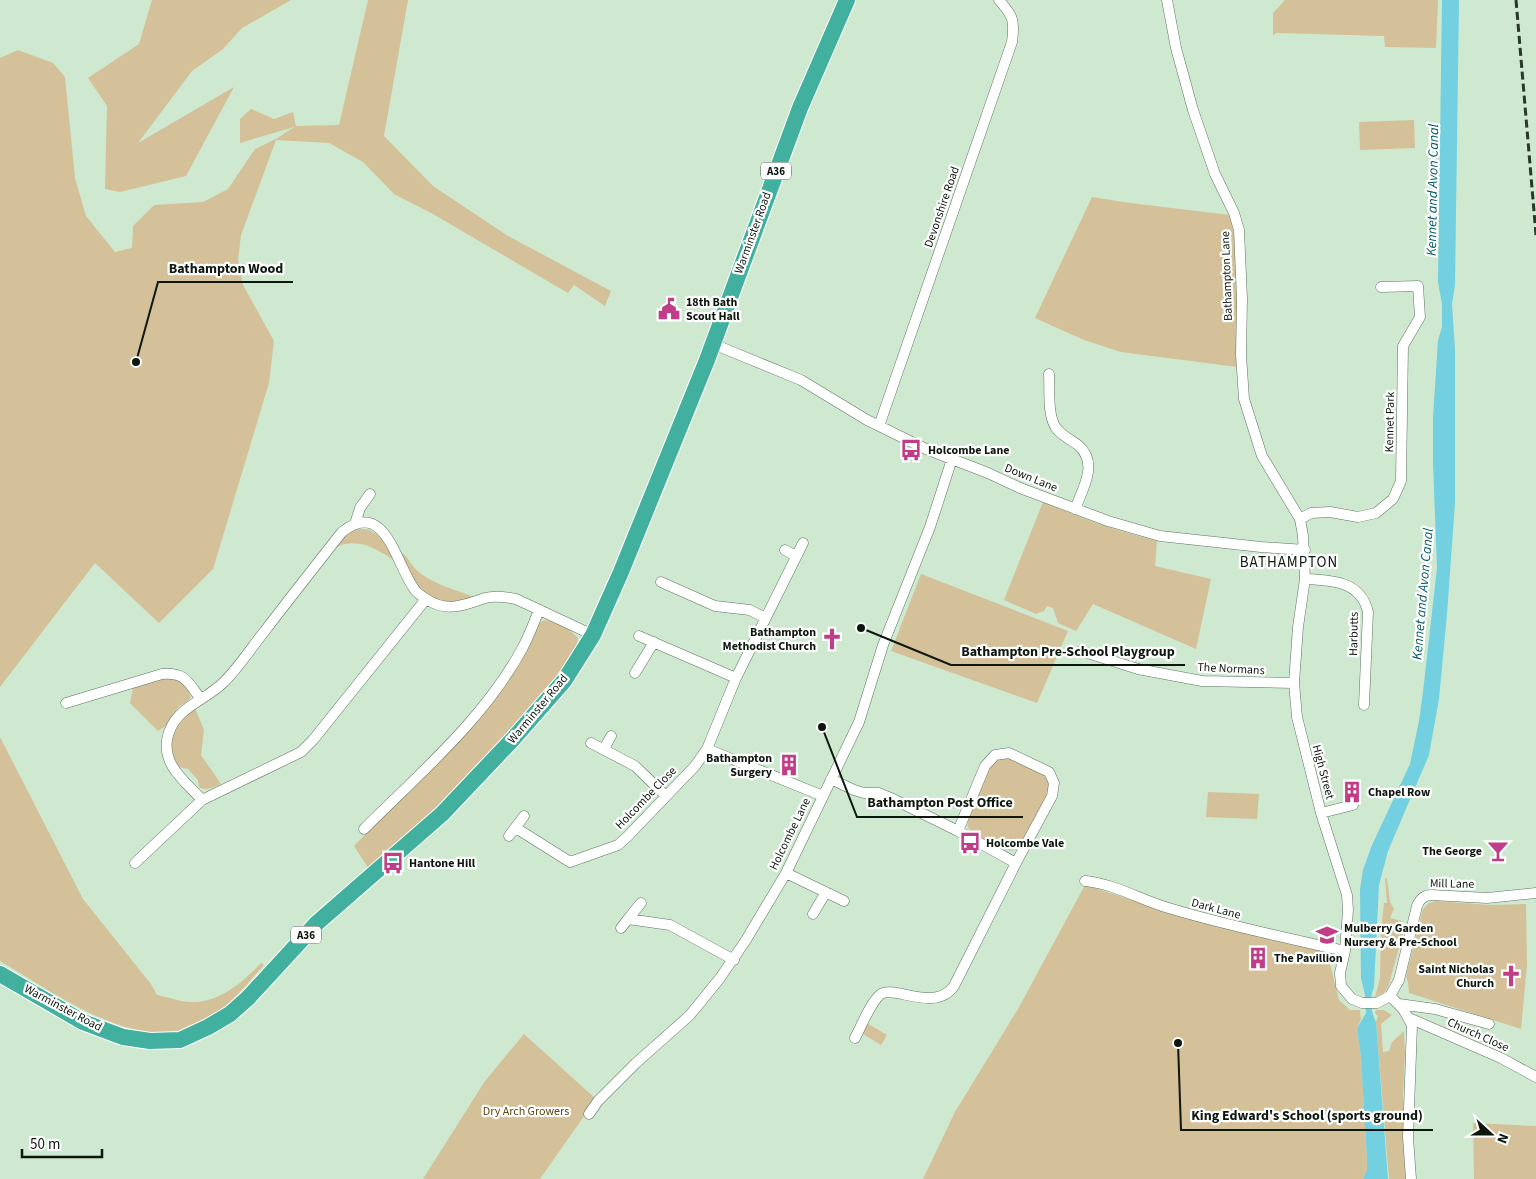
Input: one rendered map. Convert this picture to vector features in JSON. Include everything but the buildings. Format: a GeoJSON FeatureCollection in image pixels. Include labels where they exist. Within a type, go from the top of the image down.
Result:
{"type":"FeatureCollection","features":[{"type":"Feature","properties":{"kind":"highway","name":"Warminster Road"},"geometry":{"type":"LineString","coordinates":[[0,974],[83,1022],[123,1037],[150,1041],[180,1040],[208,1027],[230,1014],[248,998],[317,923],[442,814],[513,739],[564,681],[592,635],[648,508],[712,344],[800,108],[847,0]]}},
{"type":"Feature","properties":{"kind":"street","name":"Devonshire Road"},"geometry":{"type":"LineString","coordinates":[[879,426],[1012,42],[1014,28],[1010,13],[998,0]]}},
{"type":"Feature","properties":{"kind":"street","name":"Bathampton Lane"},"geometry":{"type":"LineString","coordinates":[[1167,0],[1176,48],[1193,110],[1215,174],[1234,213],[1239,230],[1242,299],[1240,355],[1244,399],[1262,456],[1300,519],[1304,550]]}},
{"type":"Feature","properties":{"kind":"street","name":"Kennet Park"},"geometry":{"type":"LineString","coordinates":[[1300,519],[1311,513],[1330,512],[1358,517],[1376,513],[1393,499],[1401,481],[1404,346],[1420,317],[1418,286],[1381,287]]}},
{"type":"Feature","properties":{"kind":"street","name":"Down Lane"},"geometry":{"type":"LineString","coordinates":[[712,344],[801,380],[879,426],[926,449],[988,473],[1020,488],[1108,521],[1160,536],[1304,550]]}},
{"type":"Feature","properties":{"kind":"street"},"geometry":{"type":"LineString","coordinates":[[1049,374],[1051,413],[1056,428],[1080,446],[1088,460],[1089,476],[1074,509]]}},
{"type":"Feature","properties":{"kind":"street","name":"Holcombe Lane"},"geometry":{"type":"LineString","coordinates":[[589,1114],[598,1101],[636,1063],[688,1016],[734,960],[786,873],[864,709],[883,645],[930,527],[952,459]]}},
{"type":"Feature","properties":{"kind":"street"},"geometry":{"type":"LineString","coordinates":[[355,524],[360,508],[370,494]]}},
{"type":"Feature","properties":{"kind":"street"},"geometry":{"type":"LineString","coordinates":[[202,800],[171,766],[167,756],[167,742],[173,724],[187,708],[224,682],[342,532],[355,524],[363,522],[384,533],[415,590],[437,605],[447,608],[502,596],[516,599],[592,635]]}},
{"type":"Feature","properties":{"kind":"street","name":"Holcombe Close"},"geometry":{"type":"LineString","coordinates":[[516,828],[570,862],[618,845],[628,836],[695,766],[707,749],[736,678],[802,543]]}},
{"type":"Feature","properties":{"kind":"street"},"geometry":{"type":"LineString","coordinates":[[785,550],[796,556]]}},
{"type":"Feature","properties":{"kind":"street","name":"High Street"},"geometry":{"type":"LineString","coordinates":[[1304,550],[1305,579],[1298,627],[1294,683],[1297,717],[1321,813],[1348,895],[1345,951],[1340,973],[1341,986],[1357,1002],[1377,1003],[1386,998]]}},
{"type":"Feature","properties":{"kind":"street","name":"Harbutts"},"geometry":{"type":"LineString","coordinates":[[1305,579],[1327,580],[1345,584],[1360,594],[1366,603],[1368,612],[1364,705]]}},
{"type":"Feature","properties":{"kind":"street"},"geometry":{"type":"LineString","coordinates":[[662,582],[692,591],[714,606],[750,610],[765,618]]}},
{"type":"Feature","properties":{"kind":"street"},"geometry":{"type":"LineString","coordinates":[[136,863],[202,800],[301,752],[313,740],[426,599]]}},
{"type":"Feature","properties":{"kind":"street"},"geometry":{"type":"LineString","coordinates":[[364,830],[463,731],[502,681],[523,648],[539,610]]}},
{"type":"Feature","properties":{"kind":"street"},"geometry":{"type":"LineString","coordinates":[[639,636],[736,678]]}},
{"type":"Feature","properties":{"kind":"street"},"geometry":{"type":"LineString","coordinates":[[635,674],[654,642]]}},
{"type":"Feature","properties":{"kind":"street","name":"The Normans"},"geometry":{"type":"LineString","coordinates":[[1081,651],[1138,669],[1194,680],[1294,683]]}},
{"type":"Feature","properties":{"kind":"street"},"geometry":{"type":"LineString","coordinates":[[66,703],[162,674],[172,673],[180,674],[186,679],[200,698]]}},
{"type":"Feature","properties":{"kind":"street"},"geometry":{"type":"LineString","coordinates":[[604,749],[611,736]]}},
{"type":"Feature","properties":{"kind":"street"},"geometry":{"type":"LineString","coordinates":[[591,743],[636,766],[666,796]]}},
{"type":"Feature","properties":{"kind":"street"},"geometry":{"type":"LineString","coordinates":[[707,749],[823,796]]}},
{"type":"Feature","properties":{"kind":"street"},"geometry":{"type":"LineString","coordinates":[[854,1038],[875,1000],[881,993],[888,991],[918,998],[941,996],[948,994],[954,986],[1052,796],[1054,783],[1049,772],[1009,754],[995,755],[985,766],[958,831]]}},
{"type":"Feature","properties":{"kind":"street"},"geometry":{"type":"LineString","coordinates":[[831,779],[854,790],[864,793],[879,793],[892,798],[1016,863]]}},
{"type":"Feature","properties":{"kind":"street"},"geometry":{"type":"LineString","coordinates":[[1321,813],[1353,805]]}},
{"type":"Feature","properties":{"kind":"street"},"geometry":{"type":"LineString","coordinates":[[509,836],[524,816]]}},
{"type":"Feature","properties":{"kind":"street"},"geometry":{"type":"LineString","coordinates":[[786,873],[844,901]]}},
{"type":"Feature","properties":{"kind":"street","name":"Dark Lane"},"geometry":{"type":"LineString","coordinates":[[1085,881],[1100,883],[1171,909],[1248,930],[1345,951]]}},
{"type":"Feature","properties":{"kind":"street"},"geometry":{"type":"LineString","coordinates":[[813,914],[826,892]]}},
{"type":"Feature","properties":{"kind":"street","name":"Mill Lane"},"geometry":{"type":"LineString","coordinates":[[1386,998],[1399,980],[1416,906],[1424,896],[1487,898],[1536,893]]}},
{"type":"Feature","properties":{"kind":"street"},"geometry":{"type":"LineString","coordinates":[[621,928],[641,903]]}},
{"type":"Feature","properties":{"kind":"street"},"geometry":{"type":"LineString","coordinates":[[628,919],[670,924],[734,960]]}},
{"type":"Feature","properties":{"kind":"street"},"geometry":{"type":"LineString","coordinates":[[1386,998],[1399,1004],[1409,1018],[1412,1033],[1408,1137],[1411,1179]]}},
{"type":"Feature","properties":{"kind":"street","name":"Church Close"},"geometry":{"type":"LineString","coordinates":[[1399,1004],[1435,1009],[1489,1024]]}},
{"type":"Feature","properties":{"kind":"street","name":"Church Close"},"geometry":{"type":"LineString","coordinates":[[1409,1018],[1501,1058],[1536,1077]]}},
{"type":"Feature","properties":{"kind":"green space"},"geometry":{"type":"Polygon","coordinates":[[[152,0],[291,0],[242,28],[223,49],[192,71],[138,143],[234,87],[186,176],[120,192],[105,189],[107,106],[88,78],[139,44],[152,0]]]}},
{"type":"Feature","properties":{"kind":"green space"},"geometry":{"type":"Polygon","coordinates":[[[368,0],[408,0],[384,136],[433,186],[508,236],[611,291],[605,306],[574,285],[568,293],[433,214],[394,194],[363,162],[329,143],[276,140],[241,235],[238,259],[243,285],[274,341],[269,383],[213,569],[159,623],[95,563],[0,687],[0,58],[18,50],[53,63],[65,77],[75,178],[86,216],[115,252],[132,248],[133,226],[154,205],[203,202],[228,189],[255,149],[276,139],[294,127],[240,143],[240,119],[251,109],[274,119],[293,112],[296,126],[339,125],[368,0]]]}},
{"type":"Feature","properties":{"kind":"green space"},"geometry":{"type":"Polygon","coordinates":[[[1285,0],[1438,0],[1436,48],[1385,47],[1384,36],[1276,33],[1273,36],[1273,13],[1285,0]]]}},
{"type":"Feature","properties":{"kind":"green space"},"geometry":{"type":"Polygon","coordinates":[[[1414,120],[1415,148],[1360,150],[1359,122],[1414,120]]]}},
{"type":"Feature","properties":{"kind":"green space"},"geometry":{"type":"Polygon","coordinates":[[[1092,197],[1230,215],[1238,271],[1237,367],[1121,352],[1084,340],[1035,318],[1092,197]]]}},
{"type":"Feature","properties":{"kind":"green space"},"geometry":{"type":"Polygon","coordinates":[[[1043,502],[1099,524],[1157,541],[1155,566],[1211,579],[1196,649],[1093,604],[1076,631],[1058,623],[1053,608],[1047,606],[1044,611],[1036,614],[1004,600],[1043,502]]]}},
{"type":"Feature","properties":{"kind":"green space"},"geometry":{"type":"Polygon","coordinates":[[[355,529],[369,530],[380,537],[393,560],[363,544],[347,544],[331,550],[339,539],[355,529]]]}},
{"type":"Feature","properties":{"kind":"green space"},"geometry":{"type":"Polygon","coordinates":[[[402,553],[417,571],[426,577],[474,597],[459,602],[451,602],[436,599],[422,591],[408,570],[402,553]]]}},
{"type":"Feature","properties":{"kind":"green space"},"geometry":{"type":"Polygon","coordinates":[[[921,574],[1068,631],[1037,703],[891,651],[921,574]]]}},
{"type":"Feature","properties":{"kind":"green space"},"geometry":{"type":"Polygon","coordinates":[[[544,620],[563,626],[578,638],[576,649],[558,675],[493,752],[427,822],[369,869],[354,846],[466,731],[538,624],[544,620]]]}},
{"type":"Feature","properties":{"kind":"green space"},"geometry":{"type":"Polygon","coordinates":[[[166,678],[173,678],[183,682],[191,697],[176,710],[167,725],[158,731],[130,703],[133,688],[166,678]]]}},
{"type":"Feature","properties":{"kind":"green space"},"geometry":{"type":"Polygon","coordinates":[[[195,708],[204,730],[201,755],[221,784],[208,789],[199,787],[198,780],[188,769],[179,767],[172,751],[174,735],[178,727],[195,708]]]}},
{"type":"Feature","properties":{"kind":"green space"},"geometry":{"type":"Polygon","coordinates":[[[0,737],[83,899],[151,984],[157,995],[187,1002],[211,999],[230,990],[261,963],[264,965],[223,1008],[204,1022],[193,1027],[170,1033],[145,1031],[119,1025],[93,1014],[67,1001],[0,961],[0,737]]]}},
{"type":"Feature","properties":{"kind":"green space"},"geometry":{"type":"Polygon","coordinates":[[[1008,758],[1046,776],[1051,784],[1048,794],[1023,843],[1014,850],[1004,849],[982,839],[968,827],[968,819],[989,768],[997,759],[1008,758]]]}},
{"type":"Feature","properties":{"kind":"green space"},"geometry":{"type":"Polygon","coordinates":[[[1208,792],[1259,794],[1257,819],[1206,817],[1208,792]]]}},
{"type":"Feature","properties":{"kind":"green space"},"geometry":{"type":"Polygon","coordinates":[[[1385,878],[1387,879],[1390,902],[1394,909],[1390,918],[1402,921],[1401,926],[1405,926],[1389,984],[1385,992],[1375,997],[1380,978],[1381,930],[1384,903],[1387,903],[1385,878]]]}},
{"type":"Feature","properties":{"kind":"green space"},"geometry":{"type":"Polygon","coordinates":[[[1085,885],[1170,912],[1318,947],[1329,960],[1339,1000],[1350,1010],[1360,1010],[1361,1019],[1357,1028],[1361,1058],[1367,1159],[1367,1170],[1363,1179],[923,1179],[955,1112],[1018,1009],[1085,885]]]}},
{"type":"Feature","properties":{"kind":"green space"},"geometry":{"type":"Polygon","coordinates":[[[1436,901],[1490,905],[1526,904],[1527,965],[1521,1029],[1409,993],[1406,976],[1423,909],[1429,903],[1436,901]]]}},
{"type":"Feature","properties":{"kind":"green space"},"geometry":{"type":"Polygon","coordinates":[[[1376,1010],[1384,1010],[1392,1015],[1381,1024],[1383,1052],[1389,1051],[1392,1042],[1404,1031],[1403,1094],[1406,1179],[1389,1179],[1376,1022],[1378,1016],[1375,1013],[1376,1010]]]}},
{"type":"Feature","properties":{"kind":"green space"},"geometry":{"type":"Polygon","coordinates":[[[865,1022],[887,1035],[881,1045],[862,1033],[865,1022]]]}},
{"type":"Feature","properties":{"kind":"green space","name":"Dry Arch Growers"},"geometry":{"type":"Polygon","coordinates":[[[524,1034],[596,1099],[540,1179],[423,1179],[485,1081],[524,1034]]]}},
{"type":"Feature","properties":{"kind":"green space"},"geometry":{"type":"Polygon","coordinates":[[[1473,1123],[1536,1126],[1536,1179],[1474,1179],[1473,1123]]]}},
{"type":"Feature","properties":{"kind":"water"},"geometry":{"type":"Polygon","coordinates":[[[1442,0],[1459,0],[1455,285],[1452,304],[1455,350],[1455,503],[1439,699],[1429,755],[1388,851],[1379,885],[1374,987],[1371,1005],[1376,1022],[1388,1179],[1363,1179],[1367,1170],[1367,1159],[1361,1058],[1357,1028],[1366,1013],[1365,995],[1361,978],[1360,889],[1363,870],[1372,845],[1410,764],[1423,692],[1437,568],[1433,417],[1438,340],[1442,327],[1442,304],[1438,282],[1442,0]]]}},
{"type":"Feature","properties":{"kind":"railway"},"geometry":{"type":"LineString","coordinates":[[1516,0],[1536,235]]}},
{"type":"Feature","properties":{"kind":"place","name":"18th Bath Scout Hall"},"geometry":{"type":"Point","coordinates":[669,309]}},
{"type":"Feature","properties":{"kind":"place","name":"Bathampton Wood"},"geometry":{"type":"Point","coordinates":[136,362]}},
{"type":"Feature","properties":{"kind":"place","name":"Holcombe Lane"},"geometry":{"type":"Point","coordinates":[911,450]}},
{"type":"Feature","properties":{"kind":"place","name":"Bathampton Pre-School Playgroup"},"geometry":{"type":"Point","coordinates":[861,628]}},
{"type":"Feature","properties":{"kind":"place","name":"Bathampton Methodist Church"},"geometry":{"type":"Point","coordinates":[832,639]}},
{"type":"Feature","properties":{"kind":"place","name":"Bathampton Post Office"},"geometry":{"type":"Point","coordinates":[822,727]}},
{"type":"Feature","properties":{"kind":"place","name":"Bathampton Surgery"},"geometry":{"type":"Point","coordinates":[789,765]}},
{"type":"Feature","properties":{"kind":"place","name":"Chapel Row"},"geometry":{"type":"Point","coordinates":[1352,792]}},
{"type":"Feature","properties":{"kind":"place","name":"Holcombe Vale"},"geometry":{"type":"Point","coordinates":[970,843]}},
{"type":"Feature","properties":{"kind":"place","name":"The George"},"geometry":{"type":"Point","coordinates":[1498,851]}},
{"type":"Feature","properties":{"kind":"place","name":"Hantone Hill"},"geometry":{"type":"Point","coordinates":[393,863]}},
{"type":"Feature","properties":{"kind":"place","name":"Mulberry Garden Nursery & Pre-School"},"geometry":{"type":"Point","coordinates":[1327,935]}},
{"type":"Feature","properties":{"kind":"place","name":"The Pavillion"},"geometry":{"type":"Point","coordinates":[1258,958]}},
{"type":"Feature","properties":{"kind":"place","name":"Saint Nicholas Church"},"geometry":{"type":"Point","coordinates":[1511,976]}},
{"type":"Feature","properties":{"kind":"place","name":"King Edward's School (sports ground)"},"geometry":{"type":"Point","coordinates":[1178,1043]}},
{"type":"Feature","properties":{"kind":"district","name":"BATHAMPTON"},"geometry":{"type":"Point","coordinates":[1289,562]}},
{"type":"Feature","properties":{"kind":"water label","name":"Kennet and Avon Canal"},"geometry":{"type":"Point","coordinates":[1433,190]}},
{"type":"Feature","properties":{"kind":"water label","name":"Kennet and Avon Canal"},"geometry":{"type":"Point","coordinates":[1423,594]}}]}
